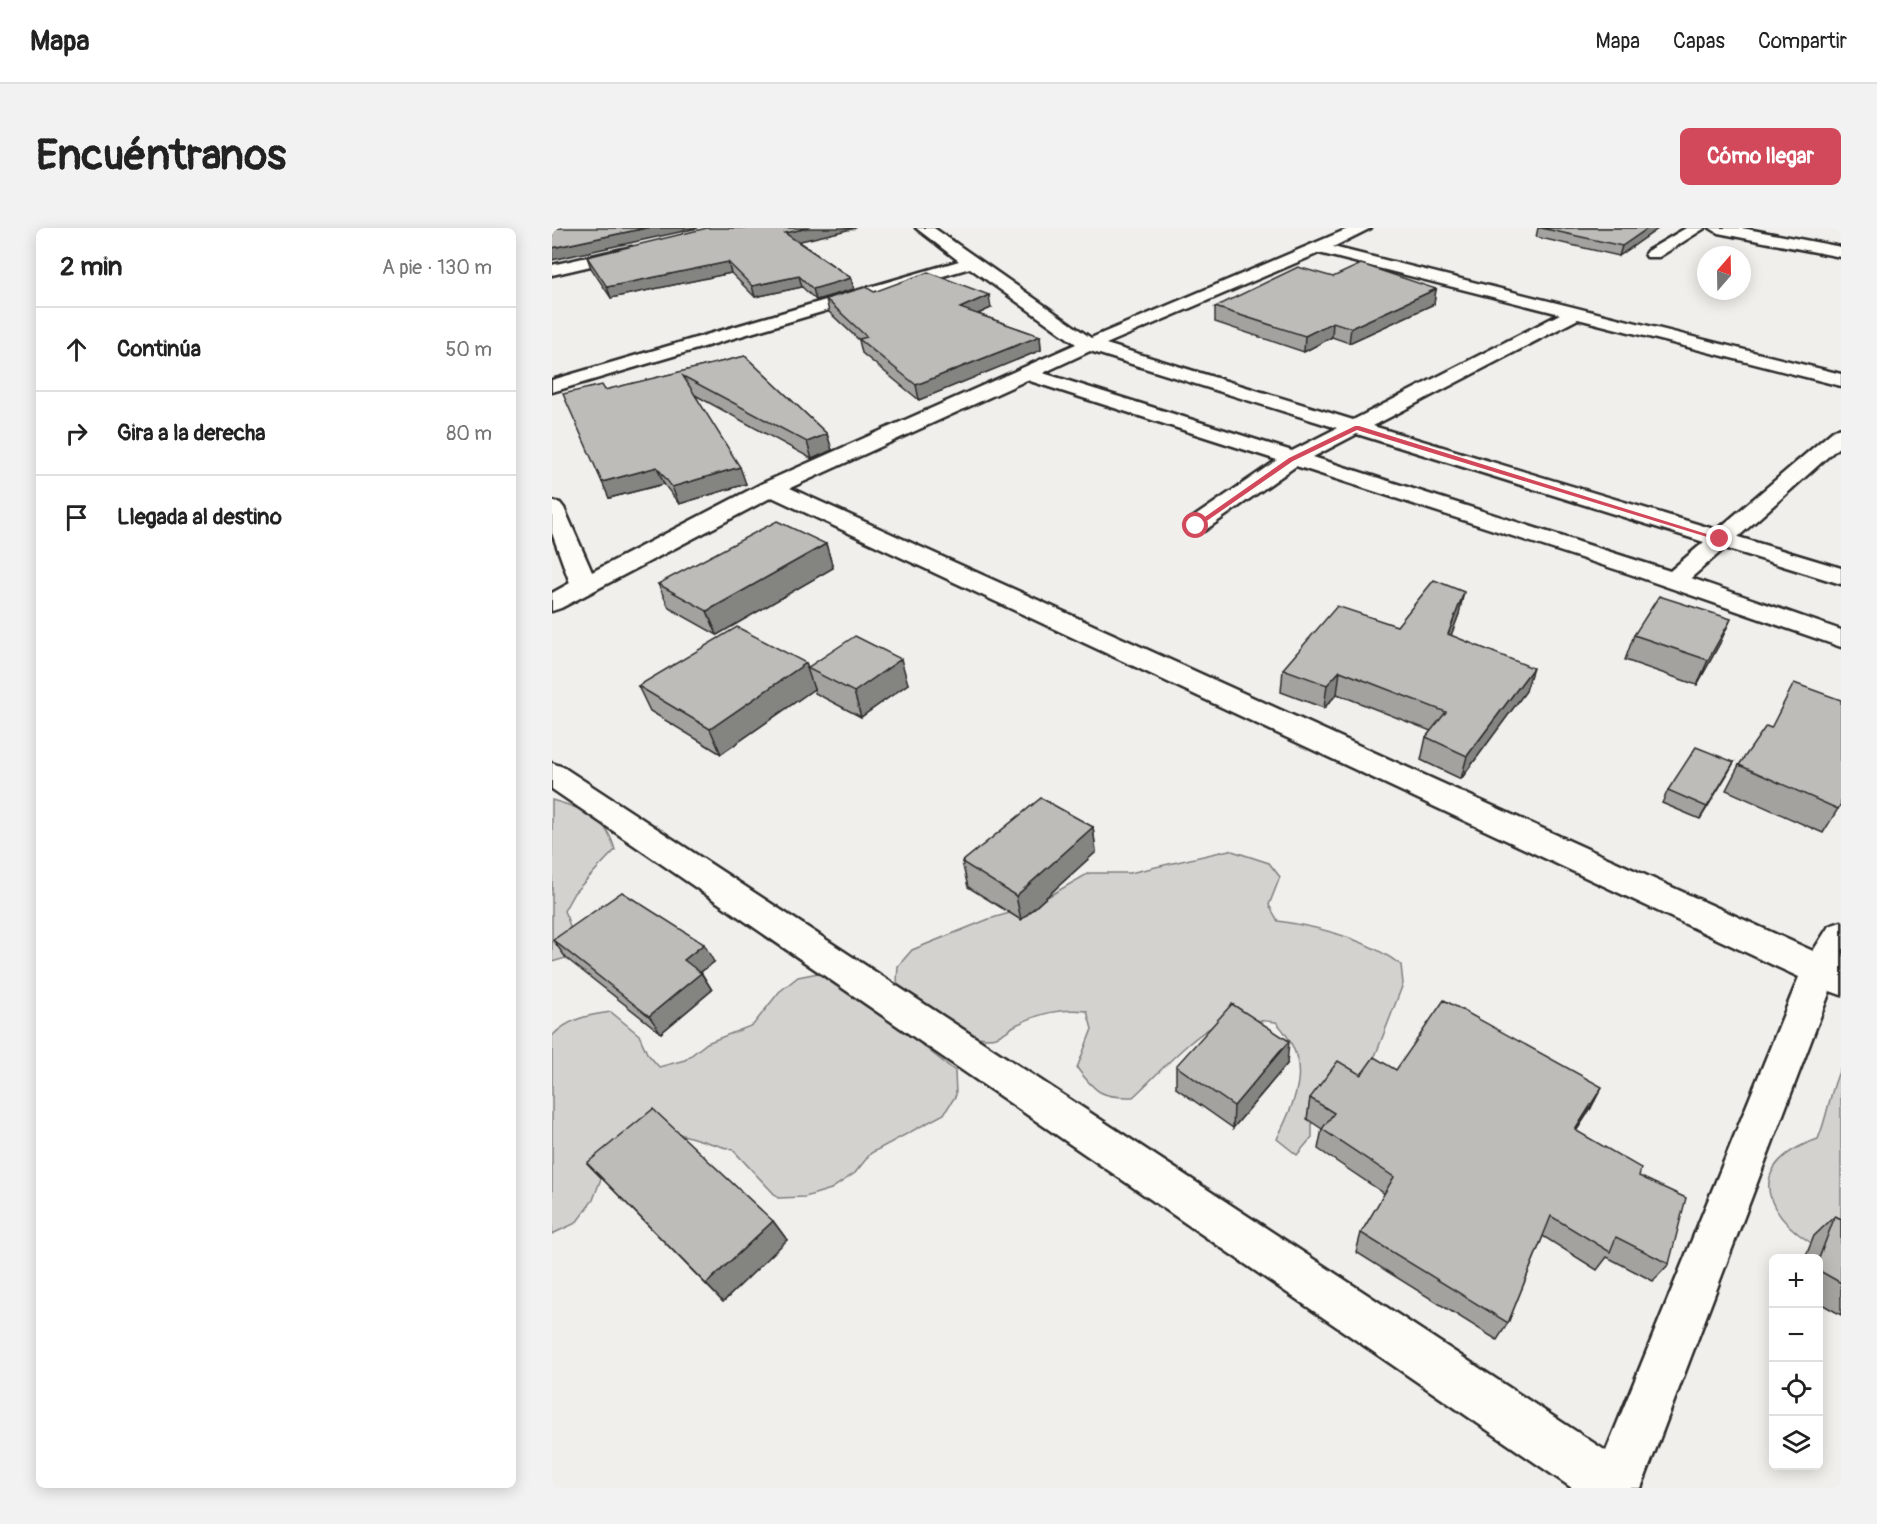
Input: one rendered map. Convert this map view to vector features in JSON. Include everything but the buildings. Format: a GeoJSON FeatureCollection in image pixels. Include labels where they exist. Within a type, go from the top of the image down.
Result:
{"type":"FeatureCollection","features":[{"type":"Feature","properties":{"kind":"street"},"geometry":{"type":"LineString","coordinates":[[924,228],[1089,345],[1841,576]]}},
{"type":"Feature","properties":{"kind":"street"},"geometry":{"type":"LineString","coordinates":[[1322,228],[1343,238]]}},
{"type":"Feature","properties":{"kind":"street"},"geometry":{"type":"LineString","coordinates":[[552,603],[771,488],[1089,345],[1363,228]]}},
{"type":"Feature","properties":{"kind":"street"},"geometry":{"type":"LineString","coordinates":[[1653,254],[1697,228]]}},
{"type":"Feature","properties":{"kind":"street"},"geometry":{"type":"LineString","coordinates":[[1719,228],[1841,252]]}},
{"type":"Feature","properties":{"kind":"street"},"geometry":{"type":"LineString","coordinates":[[552,270],[653,247]]}},
{"type":"Feature","properties":{"kind":"street"},"geometry":{"type":"LineString","coordinates":[[1320,248],[1841,380]]}},
{"type":"Feature","properties":{"kind":"street"},"geometry":{"type":"LineString","coordinates":[[552,386],[972,262]]}},
{"type":"Feature","properties":{"kind":"street"},"geometry":{"type":"LineString","coordinates":[[1196,526],[1291,460],[1357,428],[1576,313]]}},
{"type":"Feature","properties":{"kind":"street"},"geometry":{"type":"LineString","coordinates":[[1028,374],[1291,460],[1676,579],[1841,639]]}},
{"type":"Feature","properties":{"kind":"street"},"geometry":{"type":"LineString","coordinates":[[1676,579],[1841,434]]}},
{"type":"Feature","properties":{"kind":"street"},"geometry":{"type":"LineString","coordinates":[[552,774],[1616,1488],[1834,962],[771,488]]}},
{"type":"Feature","properties":{"kind":"street"},"geometry":{"type":"LineString","coordinates":[[552,508],[574,554],[584,586]]}},
{"type":"Feature","properties":{"kind":"shaded area"},"geometry":{"type":"Polygon","coordinates":[[[552,800],[584,811],[600,822],[611,838],[615,850],[574,893],[564,911],[570,929],[571,940],[568,952],[566,958],[552,962],[552,800]]]}},
{"type":"Feature","properties":{"kind":"shaded area"},"geometry":{"type":"Polygon","coordinates":[[[1229,850],[1269,863],[1280,877],[1269,905],[1278,921],[1310,927],[1358,941],[1401,965],[1403,984],[1376,1054],[1364,1072],[1343,1080],[1312,1113],[1312,1137],[1297,1155],[1277,1139],[1296,1093],[1298,1065],[1295,1051],[1288,1037],[1276,1022],[1240,1020],[1210,1028],[1187,1045],[1133,1097],[1114,1096],[1100,1092],[1077,1068],[1092,1029],[1087,1011],[1059,1011],[1034,1017],[999,1036],[984,1038],[955,1030],[925,1015],[903,995],[898,985],[898,966],[912,950],[989,919],[1030,907],[1089,873],[1130,873],[1229,850]]]}},
{"type":"Feature","properties":{"kind":"shaded area"},"geometry":{"type":"Polygon","coordinates":[[[823,972],[913,1027],[922,1045],[955,1071],[956,1095],[944,1114],[871,1153],[855,1173],[831,1189],[805,1197],[778,1198],[733,1150],[670,1131],[602,1176],[593,1200],[576,1223],[552,1234],[552,1036],[558,1030],[579,1019],[611,1012],[639,1035],[647,1053],[659,1067],[685,1060],[707,1043],[753,1025],[779,992],[798,977],[823,972]]]}},
{"type":"Feature","properties":{"kind":"shaded area"},"geometry":{"type":"Polygon","coordinates":[[[1841,1067],[1841,1257],[1818,1247],[1798,1234],[1782,1218],[1772,1201],[1769,1184],[1775,1167],[1791,1152],[1818,1139],[1841,1067]]]}},
{"type":"Feature","properties":{"kind":"route"},"geometry":{"type":"LineString","coordinates":[[1196,526],[1291,460],[1357,428],[1720,539]]}}]}
